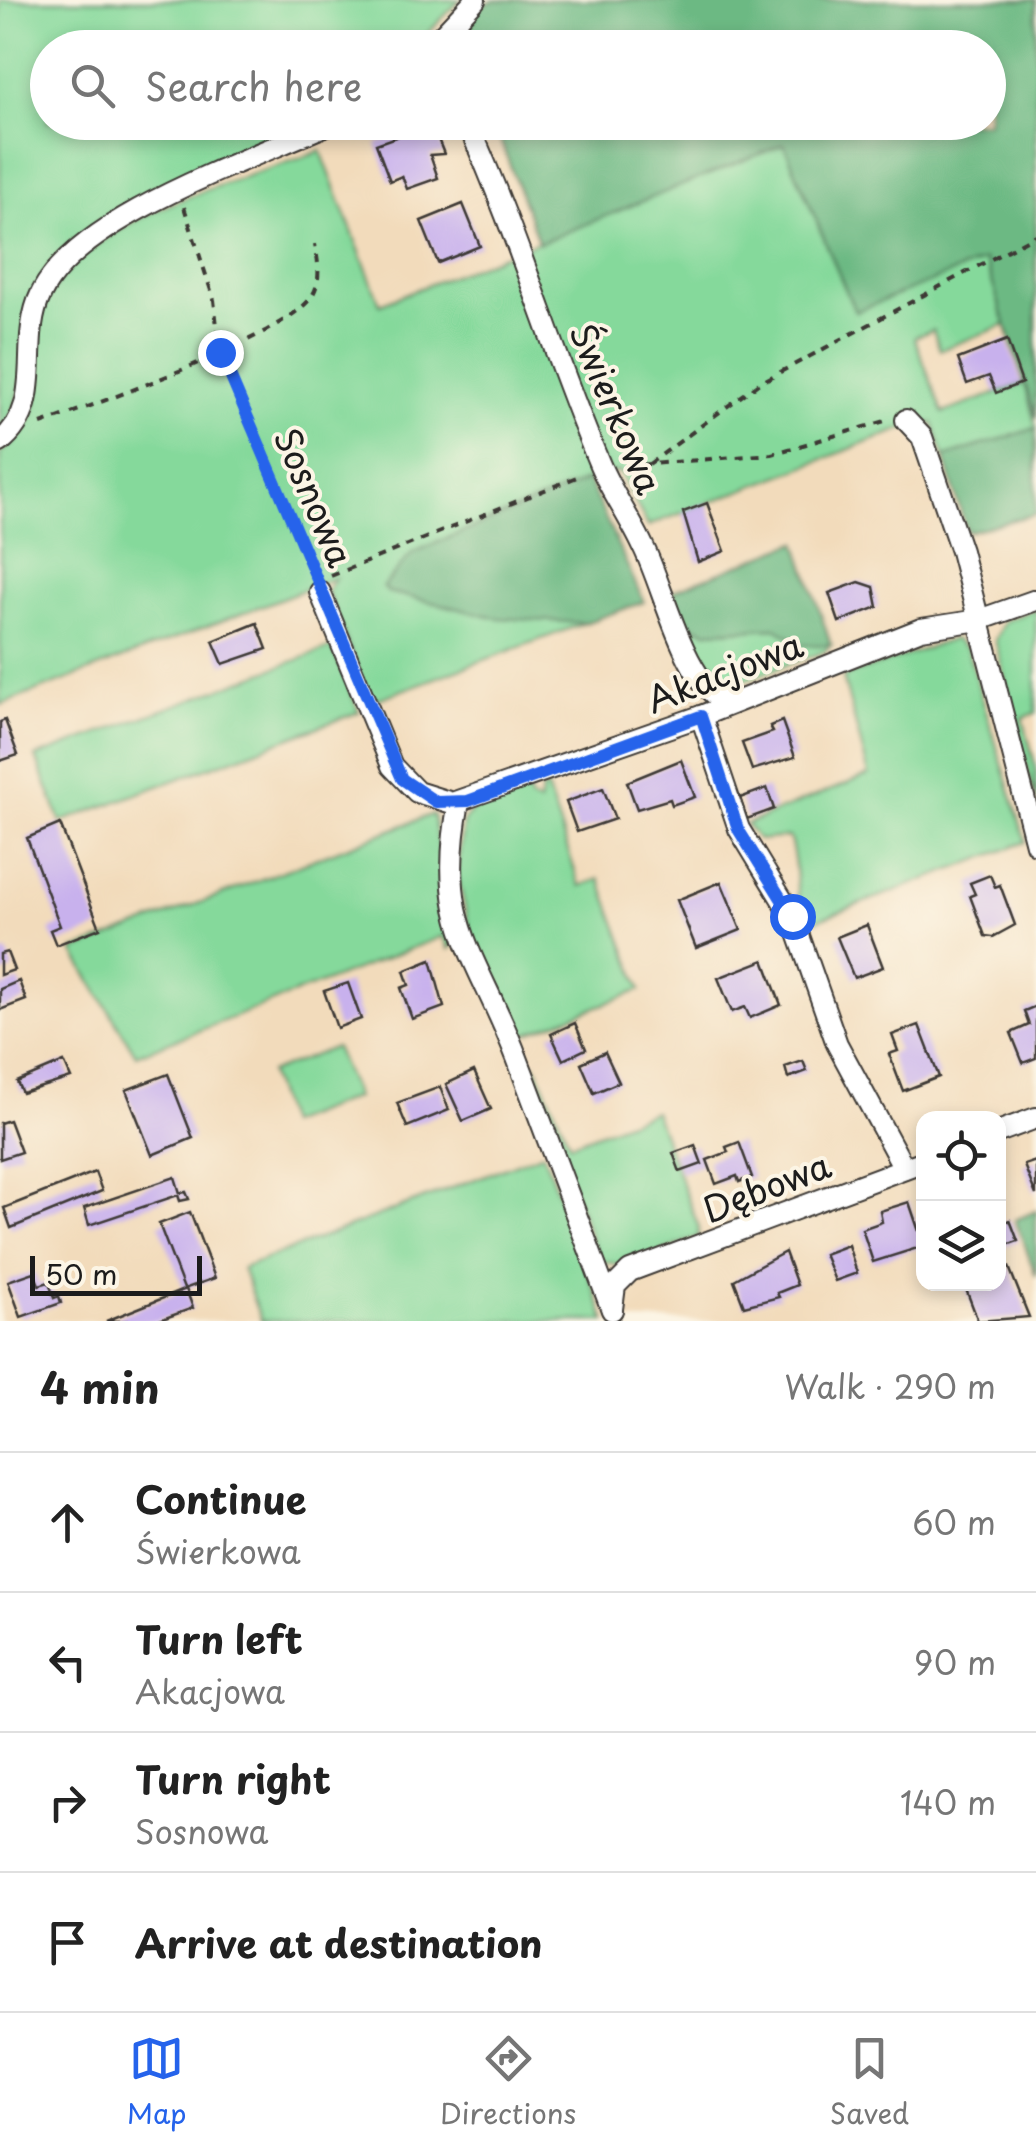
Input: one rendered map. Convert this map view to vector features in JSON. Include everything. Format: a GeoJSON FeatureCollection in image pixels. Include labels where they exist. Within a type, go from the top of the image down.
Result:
{"type":"FeatureCollection","features":[{"type":"Feature","properties":{"kind":"street"},"geometry":{"type":"LineString","coordinates":[[447,30],[475,0]]}},
{"type":"Feature","properties":{"kind":"street"},"geometry":{"type":"LineString","coordinates":[[8,436],[30,391],[28,340],[34,312],[57,268],[102,230],[293,140]]}},
{"type":"Feature","properties":{"kind":"street","name":"Świerkowa"},"geometry":{"type":"LineString","coordinates":[[475,140],[601,468],[644,548],[691,663],[716,698],[728,704]]}},
{"type":"Feature","properties":{"kind":"street"},"geometry":{"type":"LineString","coordinates":[[906,420],[922,437],[980,620],[1010,758],[1036,844]]}},
{"type":"Feature","properties":{"kind":"street","name":"Sosnowa"},"geometry":{"type":"LineString","coordinates":[[320,592],[392,766],[417,792],[436,802]]}},
{"type":"Feature","properties":{"kind":"street","name":"Akacjowa"},"geometry":{"type":"LineString","coordinates":[[436,802],[459,802],[701,716],[921,629],[980,620],[1036,600]]}},
{"type":"Feature","properties":{"kind":"street"},"geometry":{"type":"LineString","coordinates":[[701,716],[738,829],[792,916],[837,1044],[914,1164]]}},
{"type":"Feature","properties":{"kind":"street"},"geometry":{"type":"LineString","coordinates":[[459,802],[450,864],[465,949],[512,1046],[614,1315]]}},
{"type":"Feature","properties":{"kind":"street"},"geometry":{"type":"LineString","coordinates":[[1006,1129],[1036,1118]]}},
{"type":"Feature","properties":{"kind":"street","name":"Dębowa"},"geometry":{"type":"LineString","coordinates":[[614,1315],[615,1286],[630,1271],[914,1164]]}},
{"type":"Feature","properties":{"kind":"path","name":"Sosnowa"},"geometry":{"type":"LineString","coordinates":[[179,192],[214,300],[220,352],[320,592]]}},
{"type":"Feature","properties":{"kind":"path"},"geometry":{"type":"LineString","coordinates":[[648,464],[758,384],[1036,234]]}},
{"type":"Feature","properties":{"kind":"path"},"geometry":{"type":"LineString","coordinates":[[8,436],[220,352],[277,324],[312,298],[320,272],[315,244]]}},
{"type":"Feature","properties":{"kind":"green space"},"geometry":{"type":"Polygon","coordinates":[[[0,0],[460,0],[431,30],[30,30],[30,140],[272,140],[202,168],[119,209],[84,232],[56,259],[38,287],[22,382],[10,417],[0,431],[0,0]]]}},
{"type":"Feature","properties":{"kind":"green space"},"geometry":{"type":"Polygon","coordinates":[[[495,0],[1036,0],[1036,418],[985,260],[855,312],[784,144],[539,243],[500,140],[1006,140],[1006,30],[460,30],[454,15],[495,0]]]}},
{"type":"Feature","properties":{"kind":"green space"},"geometry":{"type":"Polygon","coordinates":[[[784,144],[855,311],[985,259],[1006,325],[940,350],[933,330],[914,337],[943,413],[1025,383],[1036,428],[944,457],[933,423],[905,428],[648,526],[619,472],[588,480],[412,553],[388,592],[585,623],[370,702],[327,591],[335,578],[0,705],[0,453],[20,436],[31,418],[36,401],[35,345],[46,302],[67,272],[96,246],[168,206],[321,151],[380,304],[784,144]]]}},
{"type":"Feature","properties":{"kind":"green space"},"geometry":{"type":"Polygon","coordinates":[[[1036,428],[1036,514],[967,532],[944,457],[1036,428]]]}},
{"type":"Feature","properties":{"kind":"green space"},"geometry":{"type":"Polygon","coordinates":[[[588,480],[644,602],[585,623],[498,618],[388,592],[383,587],[412,553],[588,480]]]}},
{"type":"Feature","properties":{"kind":"green space"},"geometry":{"type":"Polygon","coordinates":[[[797,542],[831,645],[803,645],[776,628],[707,631],[683,622],[672,591],[797,542]]]}},
{"type":"Feature","properties":{"kind":"green space"},"geometry":{"type":"Polygon","coordinates":[[[1036,609],[1036,713],[1023,718],[1036,769],[1036,802],[995,640],[1004,621],[1036,609]]]}},
{"type":"Feature","properties":{"kind":"green space"},"geometry":{"type":"Polygon","coordinates":[[[683,622],[707,631],[777,628],[803,645],[831,645],[824,652],[730,685],[719,684],[700,661],[683,622]]]}},
{"type":"Feature","properties":{"kind":"green space"},"geometry":{"type":"Polygon","coordinates":[[[954,639],[967,649],[1026,842],[809,923],[800,903],[789,837],[758,840],[746,824],[869,775],[843,677],[954,639]]]}},
{"type":"Feature","properties":{"kind":"green space"},"geometry":{"type":"Polygon","coordinates":[[[332,647],[359,712],[61,822],[36,757],[332,647]]]}},
{"type":"Feature","properties":{"kind":"green space"},"geometry":{"type":"Polygon","coordinates":[[[527,788],[530,799],[539,803],[542,789],[547,788],[580,886],[600,879],[641,990],[515,1038],[477,962],[457,873],[463,822],[474,808],[527,788]]]}},
{"type":"Feature","properties":{"kind":"green space"},"geometry":{"type":"Polygon","coordinates":[[[433,814],[454,943],[449,949],[443,936],[136,1055],[73,951],[433,814]]]}},
{"type":"Feature","properties":{"kind":"green space"},"geometry":{"type":"Polygon","coordinates":[[[335,1047],[356,1097],[287,1124],[269,1073],[335,1047]]]}},
{"type":"Feature","properties":{"kind":"green space"},"geometry":{"type":"Polygon","coordinates":[[[535,1064],[570,1144],[654,1111],[699,1228],[698,1237],[626,1266],[599,1261],[528,1070],[535,1064]]]}},
{"type":"Feature","properties":{"kind":"green space"},"geometry":{"type":"Polygon","coordinates":[[[543,1153],[606,1321],[261,1321],[242,1268],[543,1153]]]}},
{"type":"Feature","properties":{"kind":"green space"},"geometry":{"type":"Polygon","coordinates":[[[1036,1211],[1036,1276],[1015,1220],[1036,1211]]]}},
{"type":"Feature","properties":{"kind":"building"},"geometry":{"type":"Polygon","coordinates":[[[387,140],[438,140],[444,154],[430,155],[438,178],[407,189],[402,176],[390,181],[376,144],[387,140]]]}},
{"type":"Feature","properties":{"kind":"building"},"geometry":{"type":"Polygon","coordinates":[[[463,204],[480,246],[438,263],[421,221],[463,204]]]}},
{"type":"Feature","properties":{"kind":"building"},"geometry":{"type":"Polygon","coordinates":[[[1007,340],[1022,383],[996,393],[989,376],[967,384],[958,359],[1007,340]]]}},
{"type":"Feature","properties":{"kind":"building"},"geometry":{"type":"Polygon","coordinates":[[[707,503],[725,551],[698,562],[683,512],[707,503]]]}},
{"type":"Feature","properties":{"kind":"building"},"geometry":{"type":"Polygon","coordinates":[[[859,582],[874,587],[878,607],[839,622],[829,593],[859,582]]]}},
{"type":"Feature","properties":{"kind":"building"},"geometry":{"type":"Polygon","coordinates":[[[257,623],[267,649],[223,664],[213,641],[257,623]]]}},
{"type":"Feature","properties":{"kind":"building"},"geometry":{"type":"Polygon","coordinates":[[[5,720],[18,755],[0,761],[0,722],[5,720]]]}},
{"type":"Feature","properties":{"kind":"building"},"geometry":{"type":"Polygon","coordinates":[[[782,721],[795,757],[752,770],[742,743],[773,732],[770,726],[782,721]]]}},
{"type":"Feature","properties":{"kind":"building"},"geometry":{"type":"Polygon","coordinates":[[[681,760],[695,797],[672,805],[670,799],[637,809],[627,782],[681,760]]]}},
{"type":"Feature","properties":{"kind":"building"},"geometry":{"type":"Polygon","coordinates":[[[603,788],[615,819],[577,832],[566,802],[603,788]]]}},
{"type":"Feature","properties":{"kind":"building"},"geometry":{"type":"Polygon","coordinates":[[[767,788],[774,809],[747,819],[740,798],[767,788]]]}},
{"type":"Feature","properties":{"kind":"building"},"geometry":{"type":"Polygon","coordinates":[[[60,824],[100,928],[56,945],[50,930],[60,926],[27,838],[60,824]]]}},
{"type":"Feature","properties":{"kind":"building"},"geometry":{"type":"Polygon","coordinates":[[[990,875],[995,887],[1000,885],[1015,925],[993,937],[985,936],[970,896],[975,894],[970,883],[990,875]]]}},
{"type":"Feature","properties":{"kind":"building"},"geometry":{"type":"Polygon","coordinates":[[[721,882],[741,930],[696,948],[677,900],[721,882]]]}},
{"type":"Feature","properties":{"kind":"building"},"geometry":{"type":"Polygon","coordinates":[[[867,925],[883,967],[854,978],[837,937],[867,925]]]}},
{"type":"Feature","properties":{"kind":"building"},"geometry":{"type":"Polygon","coordinates":[[[7,952],[14,970],[0,975],[0,954],[7,952]]]}},
{"type":"Feature","properties":{"kind":"building"},"geometry":{"type":"Polygon","coordinates":[[[431,960],[444,1007],[412,1019],[401,988],[409,985],[404,971],[431,960]]]}},
{"type":"Feature","properties":{"kind":"building"},"geometry":{"type":"Polygon","coordinates":[[[764,960],[781,1005],[750,1018],[745,1007],[732,1012],[718,978],[764,960]]]}},
{"type":"Feature","properties":{"kind":"building"},"geometry":{"type":"Polygon","coordinates":[[[19,981],[26,1000],[0,1010],[0,989],[19,981]]]}},
{"type":"Feature","properties":{"kind":"building"},"geometry":{"type":"Polygon","coordinates":[[[348,983],[361,1019],[337,1028],[324,991],[348,983]]]}},
{"type":"Feature","properties":{"kind":"building"},"geometry":{"type":"Polygon","coordinates":[[[1036,1006],[1036,1058],[1023,1063],[1011,1033],[1029,1025],[1024,1011],[1036,1006]]]}},
{"type":"Feature","properties":{"kind":"building"},"geometry":{"type":"Polygon","coordinates":[[[575,1023],[586,1049],[563,1060],[551,1034],[575,1023]]]}},
{"type":"Feature","properties":{"kind":"building"},"geometry":{"type":"Polygon","coordinates":[[[919,1025],[939,1077],[903,1091],[889,1054],[898,1051],[892,1035],[919,1025]]]}},
{"type":"Feature","properties":{"kind":"building"},"geometry":{"type":"Polygon","coordinates":[[[605,1052],[619,1082],[594,1093],[581,1063],[605,1052]]]}},
{"type":"Feature","properties":{"kind":"building"},"geometry":{"type":"Polygon","coordinates":[[[803,1061],[807,1071],[788,1078],[785,1067],[803,1061]]]}},
{"type":"Feature","properties":{"kind":"building"},"geometry":{"type":"Polygon","coordinates":[[[64,1062],[71,1078],[22,1093],[17,1082],[64,1062]]]}},
{"type":"Feature","properties":{"kind":"building"},"geometry":{"type":"Polygon","coordinates":[[[474,1071],[491,1109],[463,1121],[446,1084],[474,1071]]]}},
{"type":"Feature","properties":{"kind":"building"},"geometry":{"type":"Polygon","coordinates":[[[168,1074],[193,1138],[152,1155],[126,1090],[168,1074]]]}},
{"type":"Feature","properties":{"kind":"building"},"geometry":{"type":"Polygon","coordinates":[[[440,1087],[449,1110],[407,1127],[397,1103],[440,1087]]]}},
{"type":"Feature","properties":{"kind":"building"},"geometry":{"type":"Polygon","coordinates":[[[9,1120],[21,1152],[0,1159],[0,1123],[9,1120]]]}},
{"type":"Feature","properties":{"kind":"building"},"geometry":{"type":"Polygon","coordinates":[[[739,1142],[752,1177],[739,1182],[737,1176],[716,1184],[707,1160],[728,1152],[726,1147],[739,1142]]]}},
{"type":"Feature","properties":{"kind":"building"},"geometry":{"type":"Polygon","coordinates":[[[695,1145],[702,1164],[680,1172],[673,1153],[695,1145]]]}},
{"type":"Feature","properties":{"kind":"building"},"geometry":{"type":"Polygon","coordinates":[[[1036,1161],[1036,1195],[1024,1165],[1036,1161]]]}},
{"type":"Feature","properties":{"kind":"building"},"geometry":{"type":"Polygon","coordinates":[[[95,1172],[102,1191],[11,1228],[4,1208],[95,1172]]]}},
{"type":"Feature","properties":{"kind":"building"},"geometry":{"type":"Polygon","coordinates":[[[175,1177],[180,1193],[186,1192],[189,1199],[180,1201],[178,1195],[89,1225],[84,1208],[175,1177]]]}},
{"type":"Feature","properties":{"kind":"building"},"geometry":{"type":"Polygon","coordinates":[[[909,1202],[916,1223],[916,1249],[873,1262],[862,1229],[882,1222],[880,1211],[909,1202]]]}},
{"type":"Feature","properties":{"kind":"building"},"geometry":{"type":"Polygon","coordinates":[[[190,1212],[215,1278],[184,1289],[159,1224],[190,1212]]]}},
{"type":"Feature","properties":{"kind":"building"},"geometry":{"type":"Polygon","coordinates":[[[1010,1220],[1018,1241],[1006,1245],[1006,1221],[1010,1220]]]}},
{"type":"Feature","properties":{"kind":"building"},"geometry":{"type":"Polygon","coordinates":[[[848,1245],[857,1273],[835,1281],[824,1254],[848,1245]]]}},
{"type":"Feature","properties":{"kind":"building"},"geometry":{"type":"Polygon","coordinates":[[[785,1252],[797,1285],[777,1293],[779,1297],[744,1306],[734,1280],[785,1252]]]}},
{"type":"Feature","properties":{"kind":"building"},"geometry":{"type":"Polygon","coordinates":[[[1009,1267],[1029,1317],[978,1321],[967,1291],[1006,1291],[1009,1267]]]}},
{"type":"Feature","properties":{"kind":"building"},"geometry":{"type":"Polygon","coordinates":[[[34,1272],[39,1285],[49,1282],[54,1298],[59,1296],[61,1303],[21,1317],[8,1281],[34,1272]]]}},
{"type":"Feature","properties":{"kind":"building"},"geometry":{"type":"Polygon","coordinates":[[[186,1289],[193,1308],[157,1321],[106,1321],[186,1289]]]}},
{"type":"Feature","properties":{"kind":"route"},"geometry":{"type":"LineString","coordinates":[[220,352],[392,766],[402,779],[436,802],[468,801],[701,716],[738,829],[792,916]]}}]}
